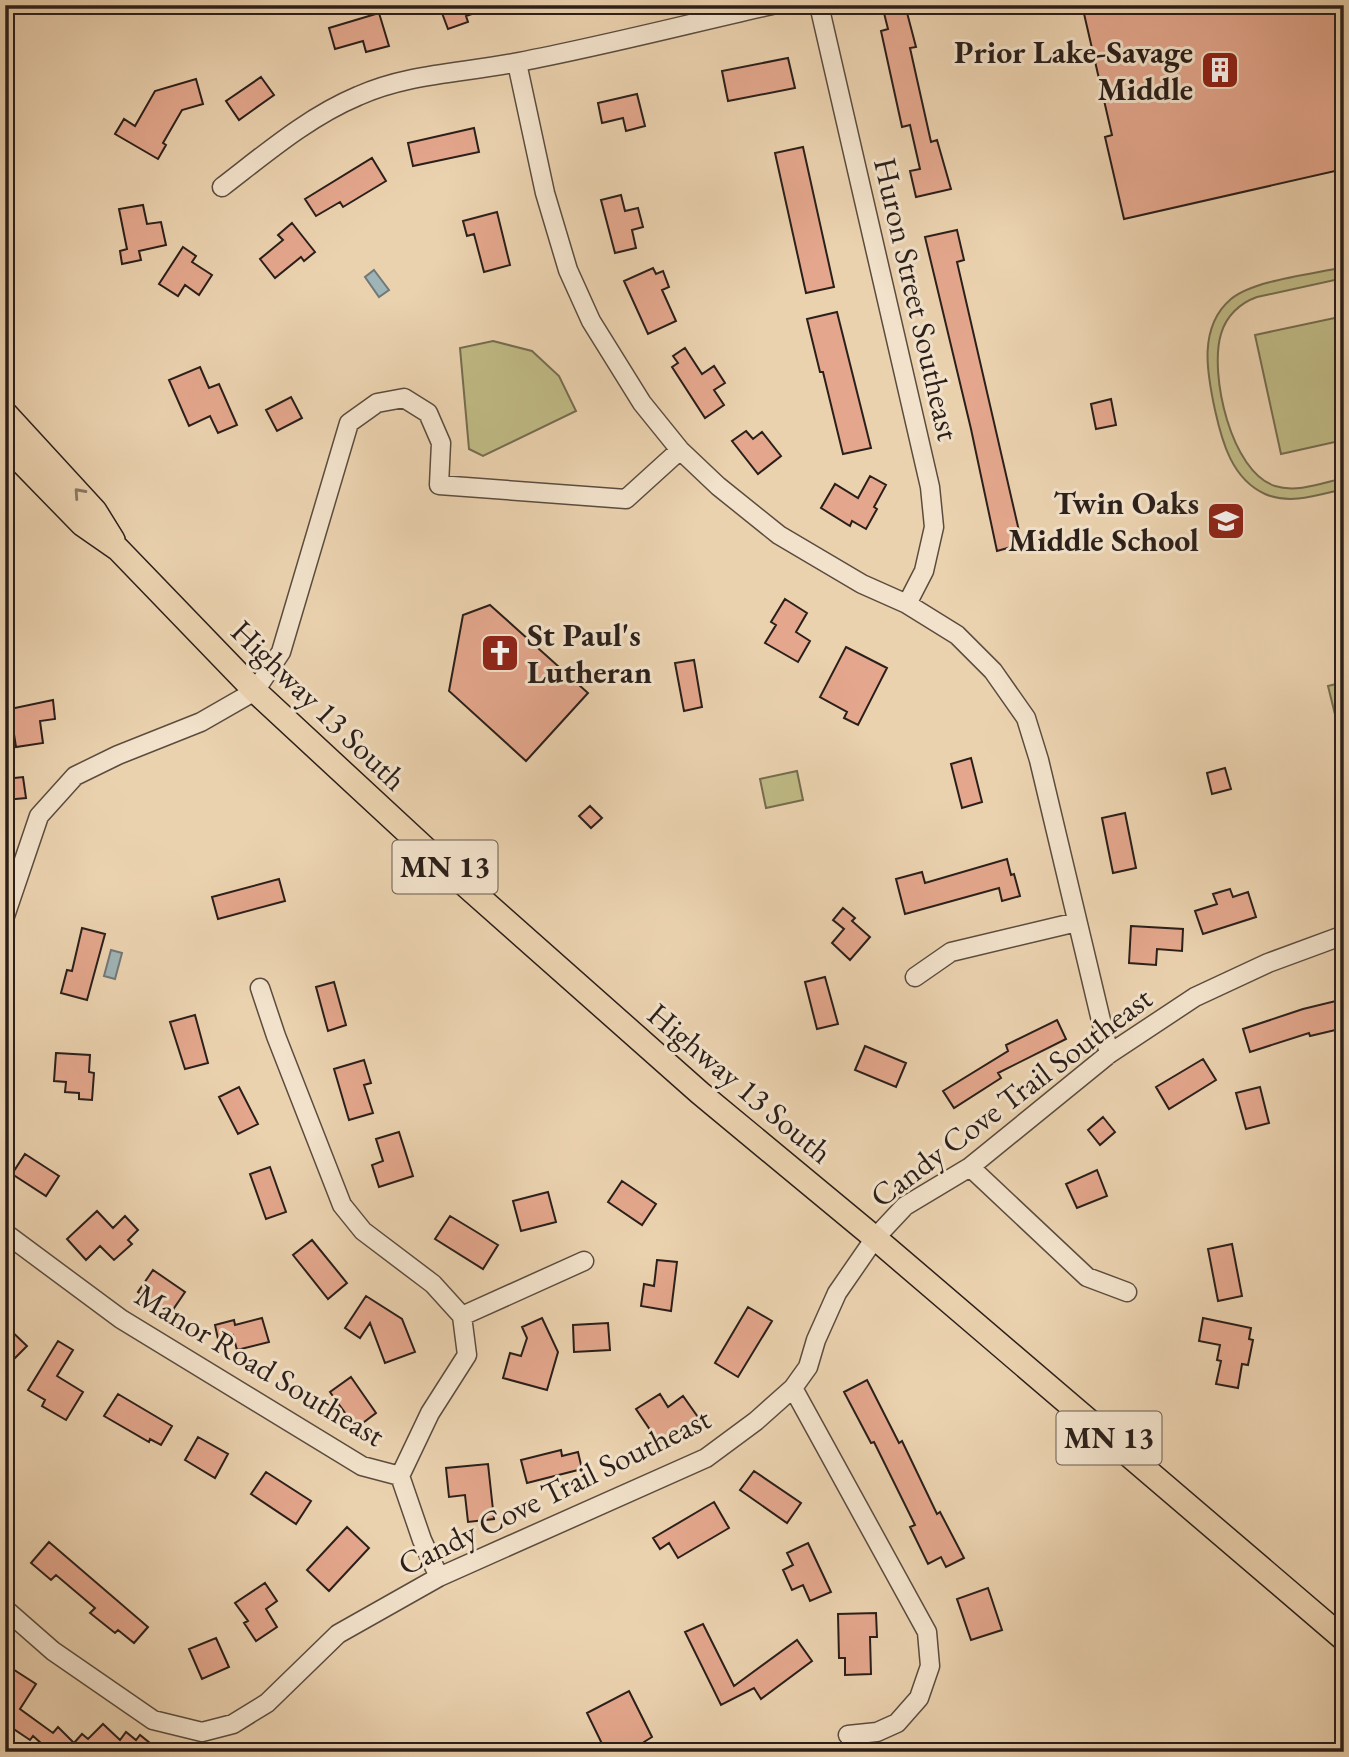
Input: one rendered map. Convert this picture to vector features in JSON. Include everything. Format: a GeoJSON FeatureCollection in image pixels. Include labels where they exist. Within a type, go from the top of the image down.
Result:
{"type":"FeatureCollection","features":[{"type":"Feature","properties":{"kind":"main road","name":"Highway 13 South"},"geometry":{"type":"LineString","coordinates":[[5,413],[95,511],[118,549]]}},
{"type":"Feature","properties":{"kind":"main road","name":"Highway 13 South"},"geometry":{"type":"LineString","coordinates":[[5,445],[82,524],[118,549],[255,691],[445,867],[700,1093],[875,1238],[1344,1639]]}},
{"type":"Feature","properties":{"kind":"street"},"geometry":{"type":"LineString","coordinates":[[222,187],[307,124],[357,96],[390,84],[517,63],[772,5]]}},
{"type":"Feature","properties":{"kind":"street","name":"Huron Street Southeast"},"geometry":{"type":"LineString","coordinates":[[819,5],[930,488],[934,527],[924,571],[907,604]]}},
{"type":"Feature","properties":{"kind":"street"},"geometry":{"type":"LineString","coordinates":[[517,63],[545,193],[568,270],[591,321],[614,362],[642,403],[680,450],[718,486],[779,535],[862,584],[907,604],[957,635],[993,671],[1026,718],[1039,760],[1109,1054]]}},
{"type":"Feature","properties":{"kind":"street"},"geometry":{"type":"LineString","coordinates":[[5,916],[39,816],[75,776],[118,755],[201,722],[255,691],[281,652],[349,423],[377,403],[404,398],[428,413],[441,443],[439,485],[626,499],[680,450]]}},
{"type":"Feature","properties":{"kind":"street"},"geometry":{"type":"LineString","coordinates":[[915,977],[951,952],[1077,922]]}},
{"type":"Feature","properties":{"kind":"street","name":"Candy Cove Trail Southeast"},"geometry":{"type":"LineString","coordinates":[[5,1609],[53,1651],[153,1720],[202,1731],[233,1724],[267,1703],[338,1634],[439,1577],[706,1458],[756,1421],[793,1388],[808,1367],[816,1340],[837,1293],[875,1238],[905,1206],[970,1167],[1109,1054],[1195,996],[1268,963],[1344,935]]}},
{"type":"Feature","properties":{"kind":"street"},"geometry":{"type":"LineString","coordinates":[[260,988],[342,1205],[363,1231],[433,1284],[462,1316],[467,1355],[430,1413],[400,1476]]}},
{"type":"Feature","properties":{"kind":"street"},"geometry":{"type":"LineString","coordinates":[[970,1167],[1087,1278],[1127,1292]]}},
{"type":"Feature","properties":{"kind":"street","name":"Manor Road Southeast"},"geometry":{"type":"LineString","coordinates":[[5,1233],[121,1319],[362,1466],[400,1476],[422,1540],[439,1577]]}},
{"type":"Feature","properties":{"kind":"street"},"geometry":{"type":"LineString","coordinates":[[462,1316],[584,1261]]}},
{"type":"Feature","properties":{"kind":"street"},"geometry":{"type":"LineString","coordinates":[[793,1388],[927,1632],[930,1666],[919,1698],[897,1723],[877,1732],[848,1735]]}},
{"type":"Feature","properties":{"kind":"shaded area"},"geometry":{"type":"Polygon","coordinates":[[[1344,267],[1344,278],[1257,297],[1239,307],[1223,327],[1218,351],[1221,396],[1235,442],[1246,462],[1260,477],[1283,488],[1310,486],[1344,478],[1344,489],[1304,498],[1284,499],[1265,494],[1244,479],[1230,458],[1221,435],[1209,381],[1208,351],[1213,323],[1221,310],[1241,292],[1269,282],[1344,267]]]}},
{"type":"Feature","properties":{"kind":"shaded area"},"geometry":{"type":"Polygon","coordinates":[[[374,270],[389,290],[379,297],[365,277],[374,270]]]}},
{"type":"Feature","properties":{"kind":"shaded area"},"geometry":{"type":"Polygon","coordinates":[[[1344,316],[1344,440],[1281,454],[1255,335],[1344,316]]]}},
{"type":"Feature","properties":{"kind":"shaded area"},"geometry":{"type":"Polygon","coordinates":[[[493,341],[532,351],[559,376],[576,411],[483,456],[469,449],[460,348],[493,341]]]}},
{"type":"Feature","properties":{"kind":"shaded area"},"geometry":{"type":"Polygon","coordinates":[[[1344,682],[1344,751],[1328,686],[1344,682]]]}},
{"type":"Feature","properties":{"kind":"shaded area"},"geometry":{"type":"Polygon","coordinates":[[[797,771],[803,800],[766,808],[760,779],[797,771]]]}},
{"type":"Feature","properties":{"kind":"shaded area"},"geometry":{"type":"Polygon","coordinates":[[[111,950],[122,953],[115,979],[104,976],[111,950]]]}},
{"type":"Feature","properties":{"kind":"building"},"geometry":{"type":"Polygon","coordinates":[[[439,5],[492,7],[466,16],[468,22],[448,29],[439,5]]]}},
{"type":"Feature","properties":{"kind":"building"},"geometry":{"type":"Polygon","coordinates":[[[905,5],[916,47],[910,48],[931,142],[937,140],[951,189],[916,197],[910,171],[920,169],[910,125],[902,127],[881,31],[888,29],[883,9],[905,5]]]}},
{"type":"Feature","properties":{"kind":"building","name":"Prior Lake-Savage Middle"},"geometry":{"type":"Polygon","coordinates":[[[1082,5],[1344,5],[1344,169],[1124,219],[1105,137],[1112,135],[1082,5]]]}},
{"type":"Feature","properties":{"kind":"building"},"geometry":{"type":"Polygon","coordinates":[[[379,13],[389,46],[366,52],[363,41],[335,49],[329,28],[379,13]]]}},
{"type":"Feature","properties":{"kind":"building"},"geometry":{"type":"Polygon","coordinates":[[[788,58],[795,88],[728,101],[722,71],[788,58]]]}},
{"type":"Feature","properties":{"kind":"building"},"geometry":{"type":"Polygon","coordinates":[[[261,77],[274,95],[239,120],[226,101],[261,77]]]}},
{"type":"Feature","properties":{"kind":"building"},"geometry":{"type":"Polygon","coordinates":[[[196,79],[203,104],[182,110],[163,143],[166,145],[158,159],[115,134],[124,119],[135,126],[155,91],[196,79]]]}},
{"type":"Feature","properties":{"kind":"building"},"geometry":{"type":"Polygon","coordinates":[[[637,94],[645,126],[626,131],[623,118],[602,123],[598,103],[637,94]]]}},
{"type":"Feature","properties":{"kind":"building"},"geometry":{"type":"Polygon","coordinates":[[[474,128],[479,152],[413,166],[408,143],[474,128]]]}},
{"type":"Feature","properties":{"kind":"building"},"geometry":{"type":"Polygon","coordinates":[[[803,147],[834,287],[806,293],[775,153],[803,147]]]}},
{"type":"Feature","properties":{"kind":"building"},"geometry":{"type":"Polygon","coordinates":[[[372,158],[386,181],[343,207],[340,202],[316,216],[305,199],[372,158]]]}},
{"type":"Feature","properties":{"kind":"building"},"geometry":{"type":"Polygon","coordinates":[[[621,195],[625,211],[638,208],[643,227],[632,230],[636,248],[615,253],[601,200],[621,195]]]}},
{"type":"Feature","properties":{"kind":"building"},"geometry":{"type":"Polygon","coordinates":[[[143,205],[147,224],[161,222],[166,245],[139,251],[141,260],[122,264],[120,251],[127,249],[119,209],[143,205]]]}},
{"type":"Feature","properties":{"kind":"building"},"geometry":{"type":"Polygon","coordinates":[[[497,212],[510,265],[484,272],[474,234],[467,236],[463,221],[497,212]]]}},
{"type":"Feature","properties":{"kind":"building"},"geometry":{"type":"Polygon","coordinates":[[[292,223],[315,252],[304,261],[301,257],[275,278],[260,259],[283,240],[278,235],[292,223]]]}},
{"type":"Feature","properties":{"kind":"building"},"geometry":{"type":"Polygon","coordinates":[[[957,230],[964,260],[957,262],[1022,544],[997,551],[925,237],[957,230]]]}},
{"type":"Feature","properties":{"kind":"building"},"geometry":{"type":"Polygon","coordinates":[[[183,247],[196,256],[192,262],[212,275],[199,295],[185,285],[178,296],[159,284],[183,247]]]}},
{"type":"Feature","properties":{"kind":"building"},"geometry":{"type":"Polygon","coordinates":[[[653,268],[656,274],[663,271],[669,287],[662,290],[676,321],[648,334],[624,281],[653,268]]]}},
{"type":"Feature","properties":{"kind":"building"},"geometry":{"type":"Polygon","coordinates":[[[837,312],[871,448],[843,454],[807,319],[837,312]]]}},
{"type":"Feature","properties":{"kind":"building"},"geometry":{"type":"Polygon","coordinates":[[[685,348],[702,374],[714,366],[725,383],[714,390],[724,405],[705,418],[672,367],[678,363],[673,356],[685,348]]]}},
{"type":"Feature","properties":{"kind":"building"},"geometry":{"type":"Polygon","coordinates":[[[200,367],[209,388],[219,384],[237,425],[218,433],[210,416],[189,426],[169,380],[200,367]]]}},
{"type":"Feature","properties":{"kind":"building"},"geometry":{"type":"Polygon","coordinates":[[[291,397],[302,418],[277,431],[266,410],[291,397]]]}},
{"type":"Feature","properties":{"kind":"building"},"geometry":{"type":"Polygon","coordinates":[[[1111,399],[1116,425],[1096,429],[1091,404],[1111,399]]]}},
{"type":"Feature","properties":{"kind":"building"},"geometry":{"type":"Polygon","coordinates":[[[746,431],[753,439],[762,432],[781,456],[758,474],[732,441],[746,431]]]}},
{"type":"Feature","properties":{"kind":"building"},"geometry":{"type":"Polygon","coordinates":[[[870,476],[886,485],[866,529],[852,521],[850,526],[821,508],[835,484],[858,498],[870,476]]]}},
{"type":"Feature","properties":{"kind":"building"},"geometry":{"type":"Polygon","coordinates":[[[785,599],[807,613],[796,632],[810,641],[798,662],[765,643],[776,625],[771,622],[785,599]]]}},
{"type":"Feature","properties":{"kind":"building","name":"St Paul's Lutheran"},"geometry":{"type":"Polygon","coordinates":[[[490,605],[588,693],[526,761],[449,691],[463,615],[490,605]]]}},
{"type":"Feature","properties":{"kind":"building"},"geometry":{"type":"Polygon","coordinates":[[[846,647],[887,668],[858,725],[844,718],[847,712],[820,697],[846,647]]]}},
{"type":"Feature","properties":{"kind":"building"},"geometry":{"type":"Polygon","coordinates":[[[694,660],[702,707],[684,711],[675,663],[694,660]]]}},
{"type":"Feature","properties":{"kind":"building"},"geometry":{"type":"Polygon","coordinates":[[[53,700],[55,719],[40,721],[43,743],[16,747],[10,709],[53,700]]]}},
{"type":"Feature","properties":{"kind":"building"},"geometry":{"type":"Polygon","coordinates":[[[971,758],[982,802],[962,808],[951,764],[971,758]]]}},
{"type":"Feature","properties":{"kind":"building"},"geometry":{"type":"Polygon","coordinates":[[[1225,768],[1231,789],[1212,794],[1207,773],[1225,768]]]}},
{"type":"Feature","properties":{"kind":"building"},"geometry":{"type":"Polygon","coordinates":[[[23,777],[26,798],[5,800],[5,779],[23,777]]]}},
{"type":"Feature","properties":{"kind":"building"},"geometry":{"type":"Polygon","coordinates":[[[590,806],[602,818],[591,828],[579,816],[590,806]]]}},
{"type":"Feature","properties":{"kind":"building"},"geometry":{"type":"Polygon","coordinates":[[[1125,813],[1136,868],[1113,873],[1102,818],[1125,813]]]}},
{"type":"Feature","properties":{"kind":"building"},"geometry":{"type":"Polygon","coordinates":[[[1007,859],[1020,896],[1002,901],[999,888],[905,914],[896,879],[922,872],[925,883],[1007,859]]]}},
{"type":"Feature","properties":{"kind":"building"},"geometry":{"type":"Polygon","coordinates":[[[279,879],[285,901],[218,919],[212,897],[279,879]]]}},
{"type":"Feature","properties":{"kind":"building"},"geometry":{"type":"Polygon","coordinates":[[[1230,889],[1233,897],[1248,892],[1256,917],[1203,934],[1195,911],[1217,904],[1213,894],[1230,889]]]}},
{"type":"Feature","properties":{"kind":"building"},"geometry":{"type":"Polygon","coordinates":[[[843,908],[855,918],[852,921],[870,937],[850,960],[832,943],[844,929],[833,920],[843,908]]]}},
{"type":"Feature","properties":{"kind":"building"},"geometry":{"type":"Polygon","coordinates":[[[1131,926],[1183,929],[1182,951],[1157,949],[1156,965],[1129,963],[1131,926]]]}},
{"type":"Feature","properties":{"kind":"building"},"geometry":{"type":"Polygon","coordinates":[[[82,928],[105,934],[87,1000],[61,993],[67,970],[72,971],[82,928]]]}},
{"type":"Feature","properties":{"kind":"building"},"geometry":{"type":"Polygon","coordinates":[[[825,977],[838,1024],[817,1029],[805,982],[825,977]]]}},
{"type":"Feature","properties":{"kind":"building"},"geometry":{"type":"Polygon","coordinates":[[[334,982],[346,1025],[328,1031],[316,987],[334,982]]]}},
{"type":"Feature","properties":{"kind":"building"},"geometry":{"type":"Polygon","coordinates":[[[1344,999],[1344,1028],[1310,1036],[1309,1033],[1250,1052],[1243,1029],[1344,999]]]}},
{"type":"Feature","properties":{"kind":"building"},"geometry":{"type":"Polygon","coordinates":[[[195,1015],[208,1063],[185,1069],[170,1022],[195,1015]]]}},
{"type":"Feature","properties":{"kind":"building"},"geometry":{"type":"Polygon","coordinates":[[[1057,1020],[1066,1039],[998,1073],[1001,1078],[954,1108],[943,1091],[1008,1051],[1006,1045],[1057,1020]]]}},
{"type":"Feature","properties":{"kind":"building"},"geometry":{"type":"Polygon","coordinates":[[[865,1046],[906,1063],[896,1087],[855,1070],[865,1046]]]}},
{"type":"Feature","properties":{"kind":"building"},"geometry":{"type":"Polygon","coordinates":[[[56,1053],[90,1055],[89,1072],[94,1073],[92,1100],[79,1099],[79,1093],[65,1092],[66,1082],[54,1081],[56,1053]]]}},
{"type":"Feature","properties":{"kind":"building"},"geometry":{"type":"Polygon","coordinates":[[[1203,1059],[1216,1080],[1169,1109],[1156,1087],[1203,1059]]]}},
{"type":"Feature","properties":{"kind":"building"},"geometry":{"type":"Polygon","coordinates":[[[364,1060],[371,1083],[364,1085],[373,1113],[349,1120],[334,1069],[364,1060]]]}},
{"type":"Feature","properties":{"kind":"building"},"geometry":{"type":"Polygon","coordinates":[[[239,1087],[258,1124],[238,1134],[219,1097],[239,1087]]]}},
{"type":"Feature","properties":{"kind":"building"},"geometry":{"type":"Polygon","coordinates":[[[1260,1087],[1269,1123],[1246,1129],[1236,1093],[1260,1087]]]}},
{"type":"Feature","properties":{"kind":"building"},"geometry":{"type":"Polygon","coordinates":[[[1103,1117],[1115,1132],[1100,1145],[1088,1130],[1103,1117]]]}},
{"type":"Feature","properties":{"kind":"building"},"geometry":{"type":"Polygon","coordinates":[[[399,1132],[413,1176],[379,1187],[372,1165],[383,1161],[376,1139],[399,1132]]]}},
{"type":"Feature","properties":{"kind":"building"},"geometry":{"type":"Polygon","coordinates":[[[25,1154],[59,1176],[46,1196],[12,1174],[25,1154]]]}},
{"type":"Feature","properties":{"kind":"building"},"geometry":{"type":"Polygon","coordinates":[[[270,1167],[286,1212],[266,1219],[250,1174],[270,1167]]]}},
{"type":"Feature","properties":{"kind":"building"},"geometry":{"type":"Polygon","coordinates":[[[1097,1170],[1107,1196],[1077,1208],[1066,1184],[1097,1170]]]}},
{"type":"Feature","properties":{"kind":"building"},"geometry":{"type":"Polygon","coordinates":[[[622,1181],[656,1204],[642,1225],[608,1202],[622,1181]]]}},
{"type":"Feature","properties":{"kind":"building"},"geometry":{"type":"Polygon","coordinates":[[[548,1192],[556,1222],[521,1231],[513,1201],[548,1192]]]}},
{"type":"Feature","properties":{"kind":"building"},"geometry":{"type":"Polygon","coordinates":[[[97,1211],[113,1228],[125,1216],[138,1230],[128,1240],[132,1244],[114,1260],[100,1246],[86,1260],[67,1239],[97,1211]]]}},
{"type":"Feature","properties":{"kind":"building"},"geometry":{"type":"Polygon","coordinates":[[[450,1216],[498,1245],[483,1269],[435,1239],[450,1216]]]}},
{"type":"Feature","properties":{"kind":"building"},"geometry":{"type":"Polygon","coordinates":[[[312,1240],[347,1283],[328,1299],[293,1255],[312,1240]]]}},
{"type":"Feature","properties":{"kind":"building"},"geometry":{"type":"Polygon","coordinates":[[[1232,1244],[1242,1296],[1218,1301],[1208,1249],[1232,1244]]]}},
{"type":"Feature","properties":{"kind":"building"},"geometry":{"type":"Polygon","coordinates":[[[657,1260],[677,1262],[671,1311],[641,1306],[644,1284],[654,1286],[657,1260]]]}},
{"type":"Feature","properties":{"kind":"building"},"geometry":{"type":"Polygon","coordinates":[[[153,1270],[185,1292],[170,1314],[138,1292],[153,1270]]]}},
{"type":"Feature","properties":{"kind":"building"},"geometry":{"type":"Polygon","coordinates":[[[366,1296],[402,1319],[415,1352],[385,1363],[370,1323],[360,1338],[345,1328],[366,1296]]]}},
{"type":"Feature","properties":{"kind":"building"},"geometry":{"type":"Polygon","coordinates":[[[748,1307],[772,1321],[738,1377],[715,1363],[748,1307]]]}},
{"type":"Feature","properties":{"kind":"building"},"geometry":{"type":"Polygon","coordinates":[[[262,1318],[269,1342],[237,1350],[233,1335],[218,1339],[215,1325],[234,1320],[235,1325],[262,1318]]]}},
{"type":"Feature","properties":{"kind":"building"},"geometry":{"type":"Polygon","coordinates":[[[542,1318],[558,1352],[547,1390],[503,1378],[510,1353],[521,1356],[527,1338],[522,1327],[542,1318]]]}},
{"type":"Feature","properties":{"kind":"building"},"geometry":{"type":"Polygon","coordinates":[[[1203,1318],[1251,1328],[1249,1339],[1253,1340],[1248,1365],[1242,1364],[1238,1388],[1216,1384],[1221,1361],[1217,1360],[1220,1345],[1199,1341],[1203,1318]]]}},
{"type":"Feature","properties":{"kind":"building"},"geometry":{"type":"Polygon","coordinates":[[[608,1323],[610,1350],[574,1352],[573,1325],[608,1323]]]}},
{"type":"Feature","properties":{"kind":"building"},"geometry":{"type":"Polygon","coordinates":[[[5,1325],[27,1346],[5,1368],[5,1325]]]}},
{"type":"Feature","properties":{"kind":"building"},"geometry":{"type":"Polygon","coordinates":[[[58,1341],[73,1350],[57,1376],[83,1392],[66,1420],[42,1406],[45,1400],[28,1390],[58,1341]]]}},
{"type":"Feature","properties":{"kind":"building"},"geometry":{"type":"Polygon","coordinates":[[[351,1377],[376,1413],[356,1428],[330,1392],[351,1377]]]}},
{"type":"Feature","properties":{"kind":"building"},"geometry":{"type":"Polygon","coordinates":[[[867,1380],[899,1443],[902,1441],[937,1514],[940,1512],[964,1558],[946,1567],[941,1557],[928,1564],[910,1527],[915,1525],[874,1442],[871,1443],[844,1392],[867,1380]]]}},
{"type":"Feature","properties":{"kind":"building"},"geometry":{"type":"Polygon","coordinates":[[[118,1394],[172,1426],[161,1445],[150,1439],[149,1442],[104,1416],[118,1394]]]}},
{"type":"Feature","properties":{"kind":"building"},"geometry":{"type":"Polygon","coordinates":[[[660,1394],[668,1407],[683,1396],[700,1420],[682,1432],[679,1429],[659,1443],[636,1409],[660,1394]]]}},
{"type":"Feature","properties":{"kind":"building"},"geometry":{"type":"Polygon","coordinates":[[[198,1437],[228,1454],[215,1478],[185,1460],[198,1437]]]}},
{"type":"Feature","properties":{"kind":"building"},"geometry":{"type":"Polygon","coordinates":[[[561,1450],[562,1456],[578,1452],[582,1469],[527,1483],[521,1460],[561,1450]]]}},
{"type":"Feature","properties":{"kind":"building"},"geometry":{"type":"Polygon","coordinates":[[[488,1464],[494,1519],[468,1522],[465,1495],[449,1497],[446,1468],[488,1464]]]}},
{"type":"Feature","properties":{"kind":"building"},"geometry":{"type":"Polygon","coordinates":[[[754,1471],[801,1503],[787,1523],[740,1490],[754,1471]]]}},
{"type":"Feature","properties":{"kind":"building"},"geometry":{"type":"Polygon","coordinates":[[[266,1472],[311,1501],[296,1524],[251,1494],[266,1472]]]}},
{"type":"Feature","properties":{"kind":"building"},"geometry":{"type":"Polygon","coordinates":[[[714,1502],[729,1528],[678,1558],[669,1543],[660,1549],[653,1538],[714,1502]]]}},
{"type":"Feature","properties":{"kind":"building"},"geometry":{"type":"Polygon","coordinates":[[[347,1527],[369,1548],[329,1591],[307,1570],[347,1527]]]}},
{"type":"Feature","properties":{"kind":"building"},"geometry":{"type":"Polygon","coordinates":[[[49,1542],[148,1627],[134,1643],[118,1630],[115,1633],[90,1613],[95,1608],[56,1575],[51,1580],[31,1563],[49,1542]]]}},
{"type":"Feature","properties":{"kind":"building"},"geometry":{"type":"Polygon","coordinates":[[[808,1543],[831,1592],[810,1601],[803,1585],[792,1590],[783,1570],[793,1565],[787,1553],[808,1543]]]}},
{"type":"Feature","properties":{"kind":"building"},"geometry":{"type":"Polygon","coordinates":[[[265,1583],[277,1601],[266,1609],[277,1627],[256,1641],[244,1623],[248,1621],[235,1603],[265,1583]]]}},
{"type":"Feature","properties":{"kind":"building"},"geometry":{"type":"Polygon","coordinates":[[[988,1588],[1002,1630],[971,1640],[957,1599],[988,1588]]]}},
{"type":"Feature","properties":{"kind":"building"},"geometry":{"type":"Polygon","coordinates":[[[876,1613],[877,1637],[870,1637],[871,1674],[845,1675],[845,1658],[839,1658],[838,1614],[876,1613]]]}},
{"type":"Feature","properties":{"kind":"building"},"geometry":{"type":"Polygon","coordinates":[[[703,1624],[734,1686],[797,1640],[812,1661],[761,1699],[754,1688],[721,1705],[685,1632],[703,1624]]]}},
{"type":"Feature","properties":{"kind":"building"},"geometry":{"type":"Polygon","coordinates":[[[216,1638],[229,1667],[202,1679],[189,1649],[216,1638]]]}},
{"type":"Feature","properties":{"kind":"building"},"geometry":{"type":"Polygon","coordinates":[[[5,1664],[36,1684],[20,1709],[53,1733],[58,1727],[74,1743],[82,1734],[88,1739],[103,1724],[120,1740],[126,1732],[136,1740],[140,1735],[161,1752],[51,1752],[33,1736],[30,1740],[9,1726],[5,1732],[5,1664]]]}},
{"type":"Feature","properties":{"kind":"building"},"geometry":{"type":"Polygon","coordinates":[[[629,1691],[652,1737],[644,1742],[649,1752],[606,1752],[587,1713],[629,1691]]]}},
{"type":"Feature","properties":{"kind":"place","name":"Prior Lake-Savage Middle"},"geometry":{"type":"Point","coordinates":[1220,70]}},
{"type":"Feature","properties":{"kind":"place","name":"Twin Oaks Middle School"},"geometry":{"type":"Point","coordinates":[1226,521]}},
{"type":"Feature","properties":{"kind":"place","name":"St Paul's Lutheran"},"geometry":{"type":"Point","coordinates":[500,653]}}]}
